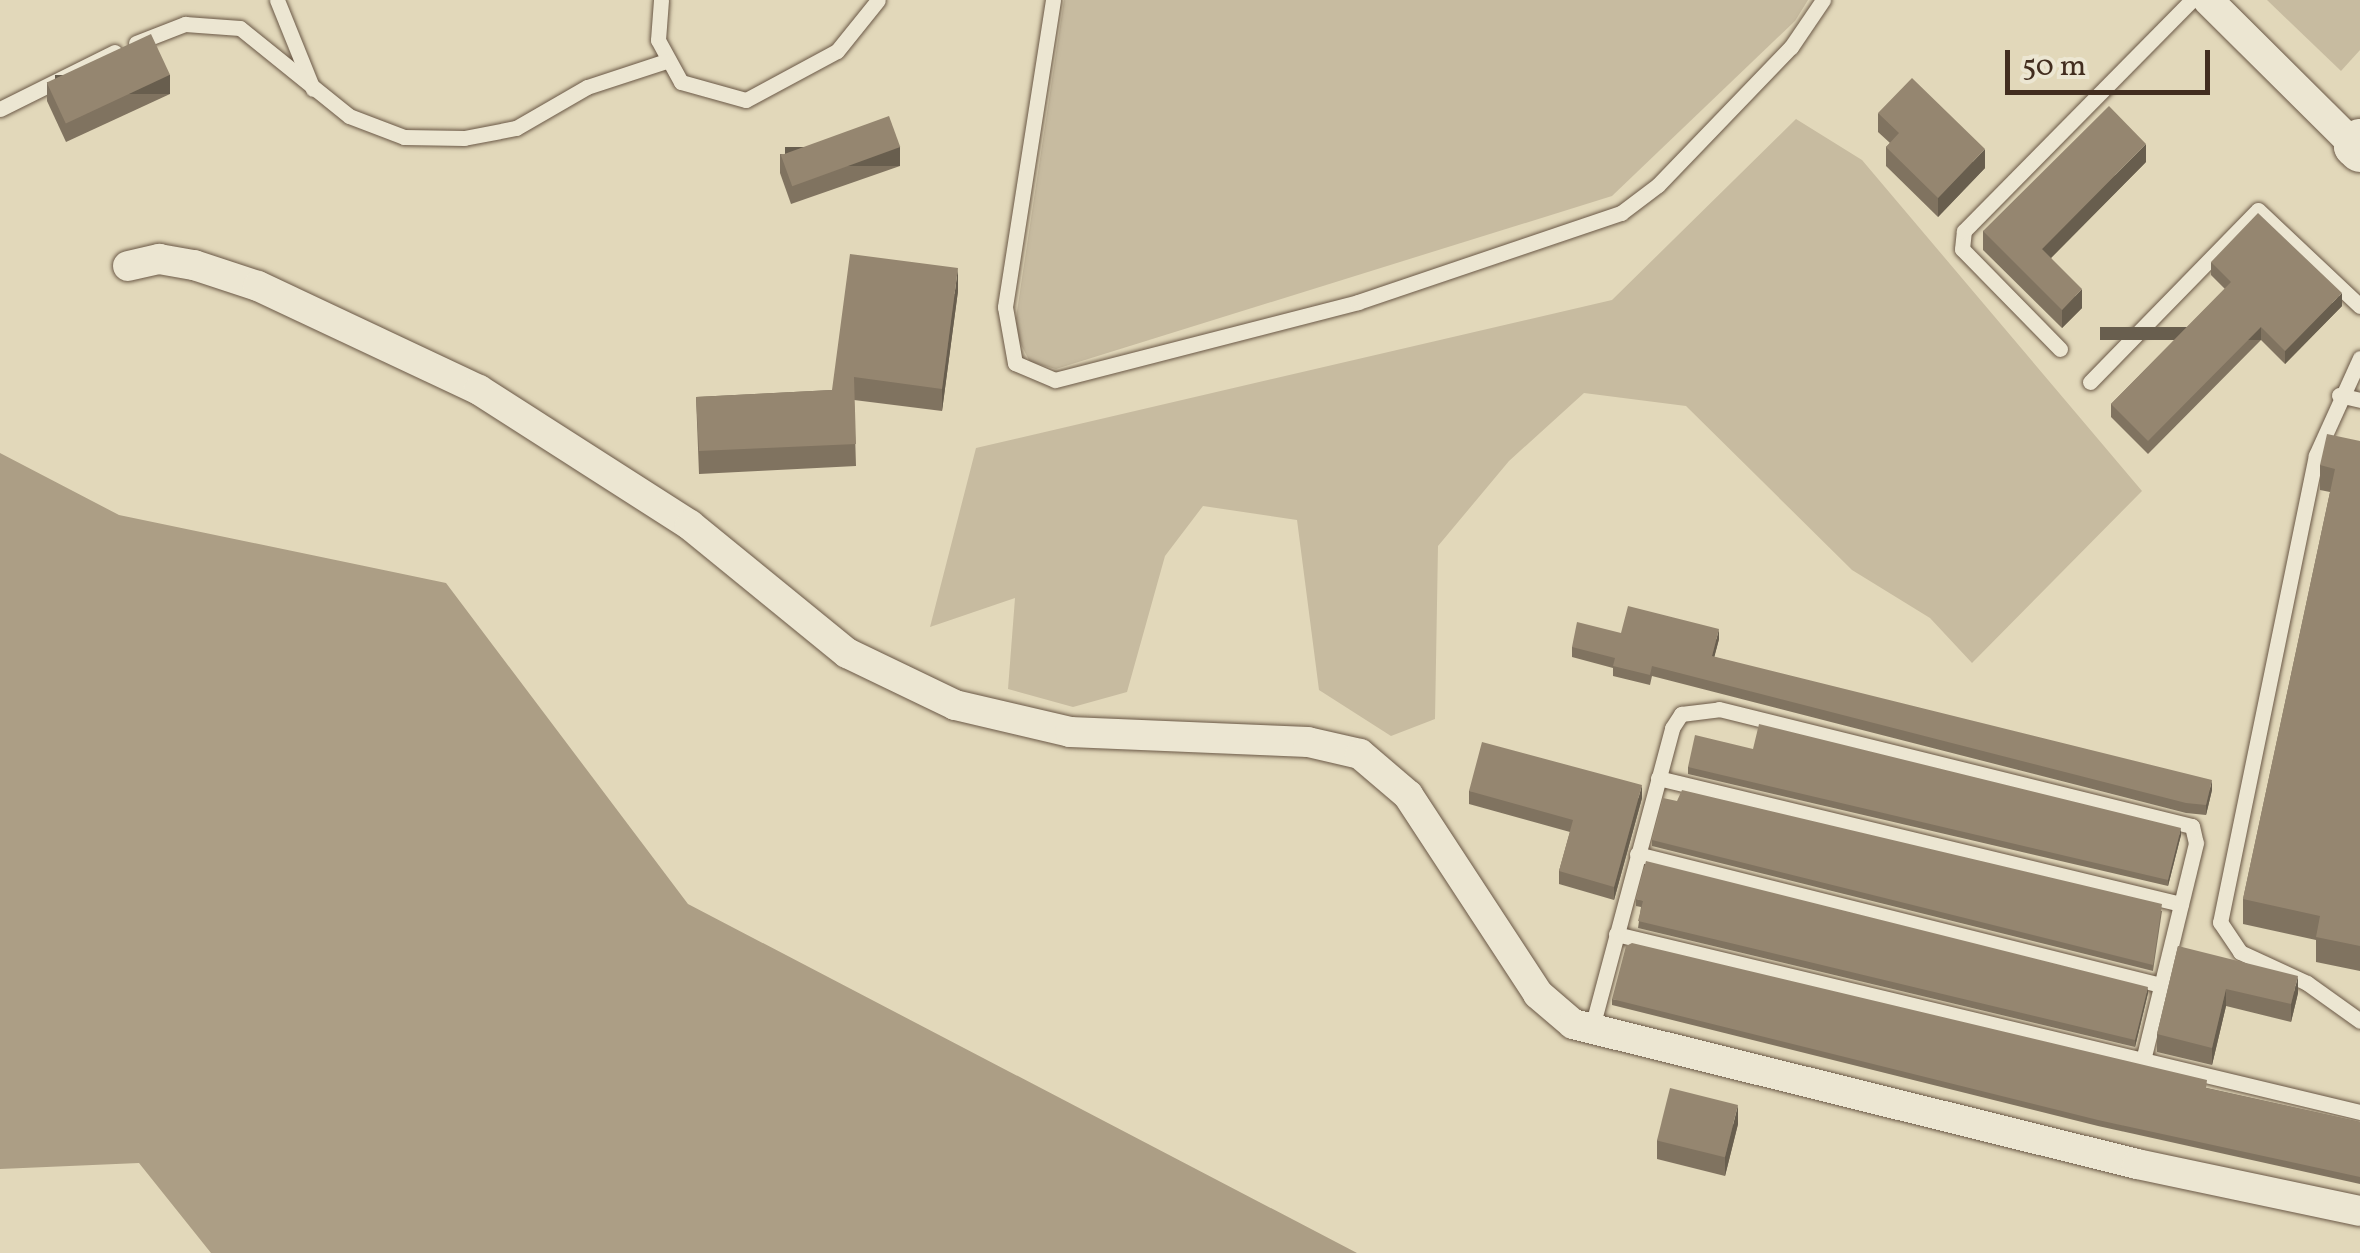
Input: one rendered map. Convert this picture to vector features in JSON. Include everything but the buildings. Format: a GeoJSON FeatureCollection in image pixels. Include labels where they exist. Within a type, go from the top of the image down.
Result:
{"type":"FeatureCollection","features":[{"type":"Feature","properties":{"kind":"street"},"geometry":{"type":"LineString","coordinates":[[2208,0],[2358,146]]}},
{"type":"Feature","properties":{"kind":"street"},"geometry":{"type":"LineString","coordinates":[[128,266],[160,260],[194,265],[258,286],[479,390],[690,525],[846,652],[955,706],[1070,732],[1308,742],[1360,754],[1408,795],[1538,994],[1591,1032],[2360,1211]]}},
{"type":"Feature","properties":{"kind":"lane"},"geometry":{"type":"LineString","coordinates":[[277,0],[312,88]]}},
{"type":"Feature","properties":{"kind":"lane"},"geometry":{"type":"LineString","coordinates":[[661,0],[658,40],[666,61],[681,82],[746,100],[838,51],[878,0]]}},
{"type":"Feature","properties":{"kind":"lane"},"geometry":{"type":"LineString","coordinates":[[1053,0],[1005,306],[1014,363],[1055,380],[1358,302],[1621,212],[1658,185],[1791,47],[1823,0]]}},
{"type":"Feature","properties":{"kind":"lane"},"geometry":{"type":"LineString","coordinates":[[2060,348],[1962,249],[1964,230],[2192,0]]}},
{"type":"Feature","properties":{"kind":"lane"},"geometry":{"type":"LineString","coordinates":[[0,110],[88,62],[185,24],[240,28],[348,116],[404,137],[464,138],[516,128],[587,87],[666,61]]}},
{"type":"Feature","properties":{"kind":"lane"},"geometry":{"type":"LineString","coordinates":[[2090,382],[2258,210],[2360,306]]}},
{"type":"Feature","properties":{"kind":"lane"},"geometry":{"type":"LineString","coordinates":[[2360,358],[2338,395],[2316,455],[2220,922],[2240,952],[2307,984],[2360,1021]]}},
{"type":"Feature","properties":{"kind":"lane"},"geometry":{"type":"LineString","coordinates":[[2338,395],[2360,400]]}},
{"type":"Feature","properties":{"kind":"lane"},"geometry":{"type":"LineString","coordinates":[[1591,1032],[1658,778],[1681,714],[1719,709],[2183,821],[2197,833],[2142,1064]]}},
{"type":"Feature","properties":{"kind":"lane"},"geometry":{"type":"LineString","coordinates":[[1658,778],[2181,904]]}},
{"type":"Feature","properties":{"kind":"lane"},"geometry":{"type":"LineString","coordinates":[[1638,854],[2161,985]]}},
{"type":"Feature","properties":{"kind":"lane"},"geometry":{"type":"LineString","coordinates":[[1616,934],[2142,1064],[2360,1112]]}},
{"type":"Feature","properties":{"kind":"shaded area"},"geometry":{"type":"Polygon","coordinates":[[[1064,0],[1808,0],[1795,21],[1612,196],[1056,369],[1030,362],[1014,331],[1064,0]]]}},
{"type":"Feature","properties":{"kind":"shaded area"},"geometry":{"type":"Polygon","coordinates":[[[2267,0],[2360,0],[2360,50],[2341,71],[2267,0]]]}},
{"type":"Feature","properties":{"kind":"shaded area"},"geometry":{"type":"Polygon","coordinates":[[[1796,119],[1862,160],[2142,491],[1972,663],[1930,618],[1852,570],[1686,406],[1584,393],[1509,461],[1438,546],[1435,719],[1391,736],[1319,690],[1297,520],[1203,506],[1165,556],[1127,692],[1073,707],[1008,689],[1015,598],[930,627],[976,448],[1612,300],[1796,119]]]}},
{"type":"Feature","properties":{"kind":"shaded area"},"geometry":{"type":"Polygon","coordinates":[[[0,453],[119,515],[446,583],[688,904],[1357,1253],[211,1253],[139,1163],[0,1169],[0,453]]]}}]}
